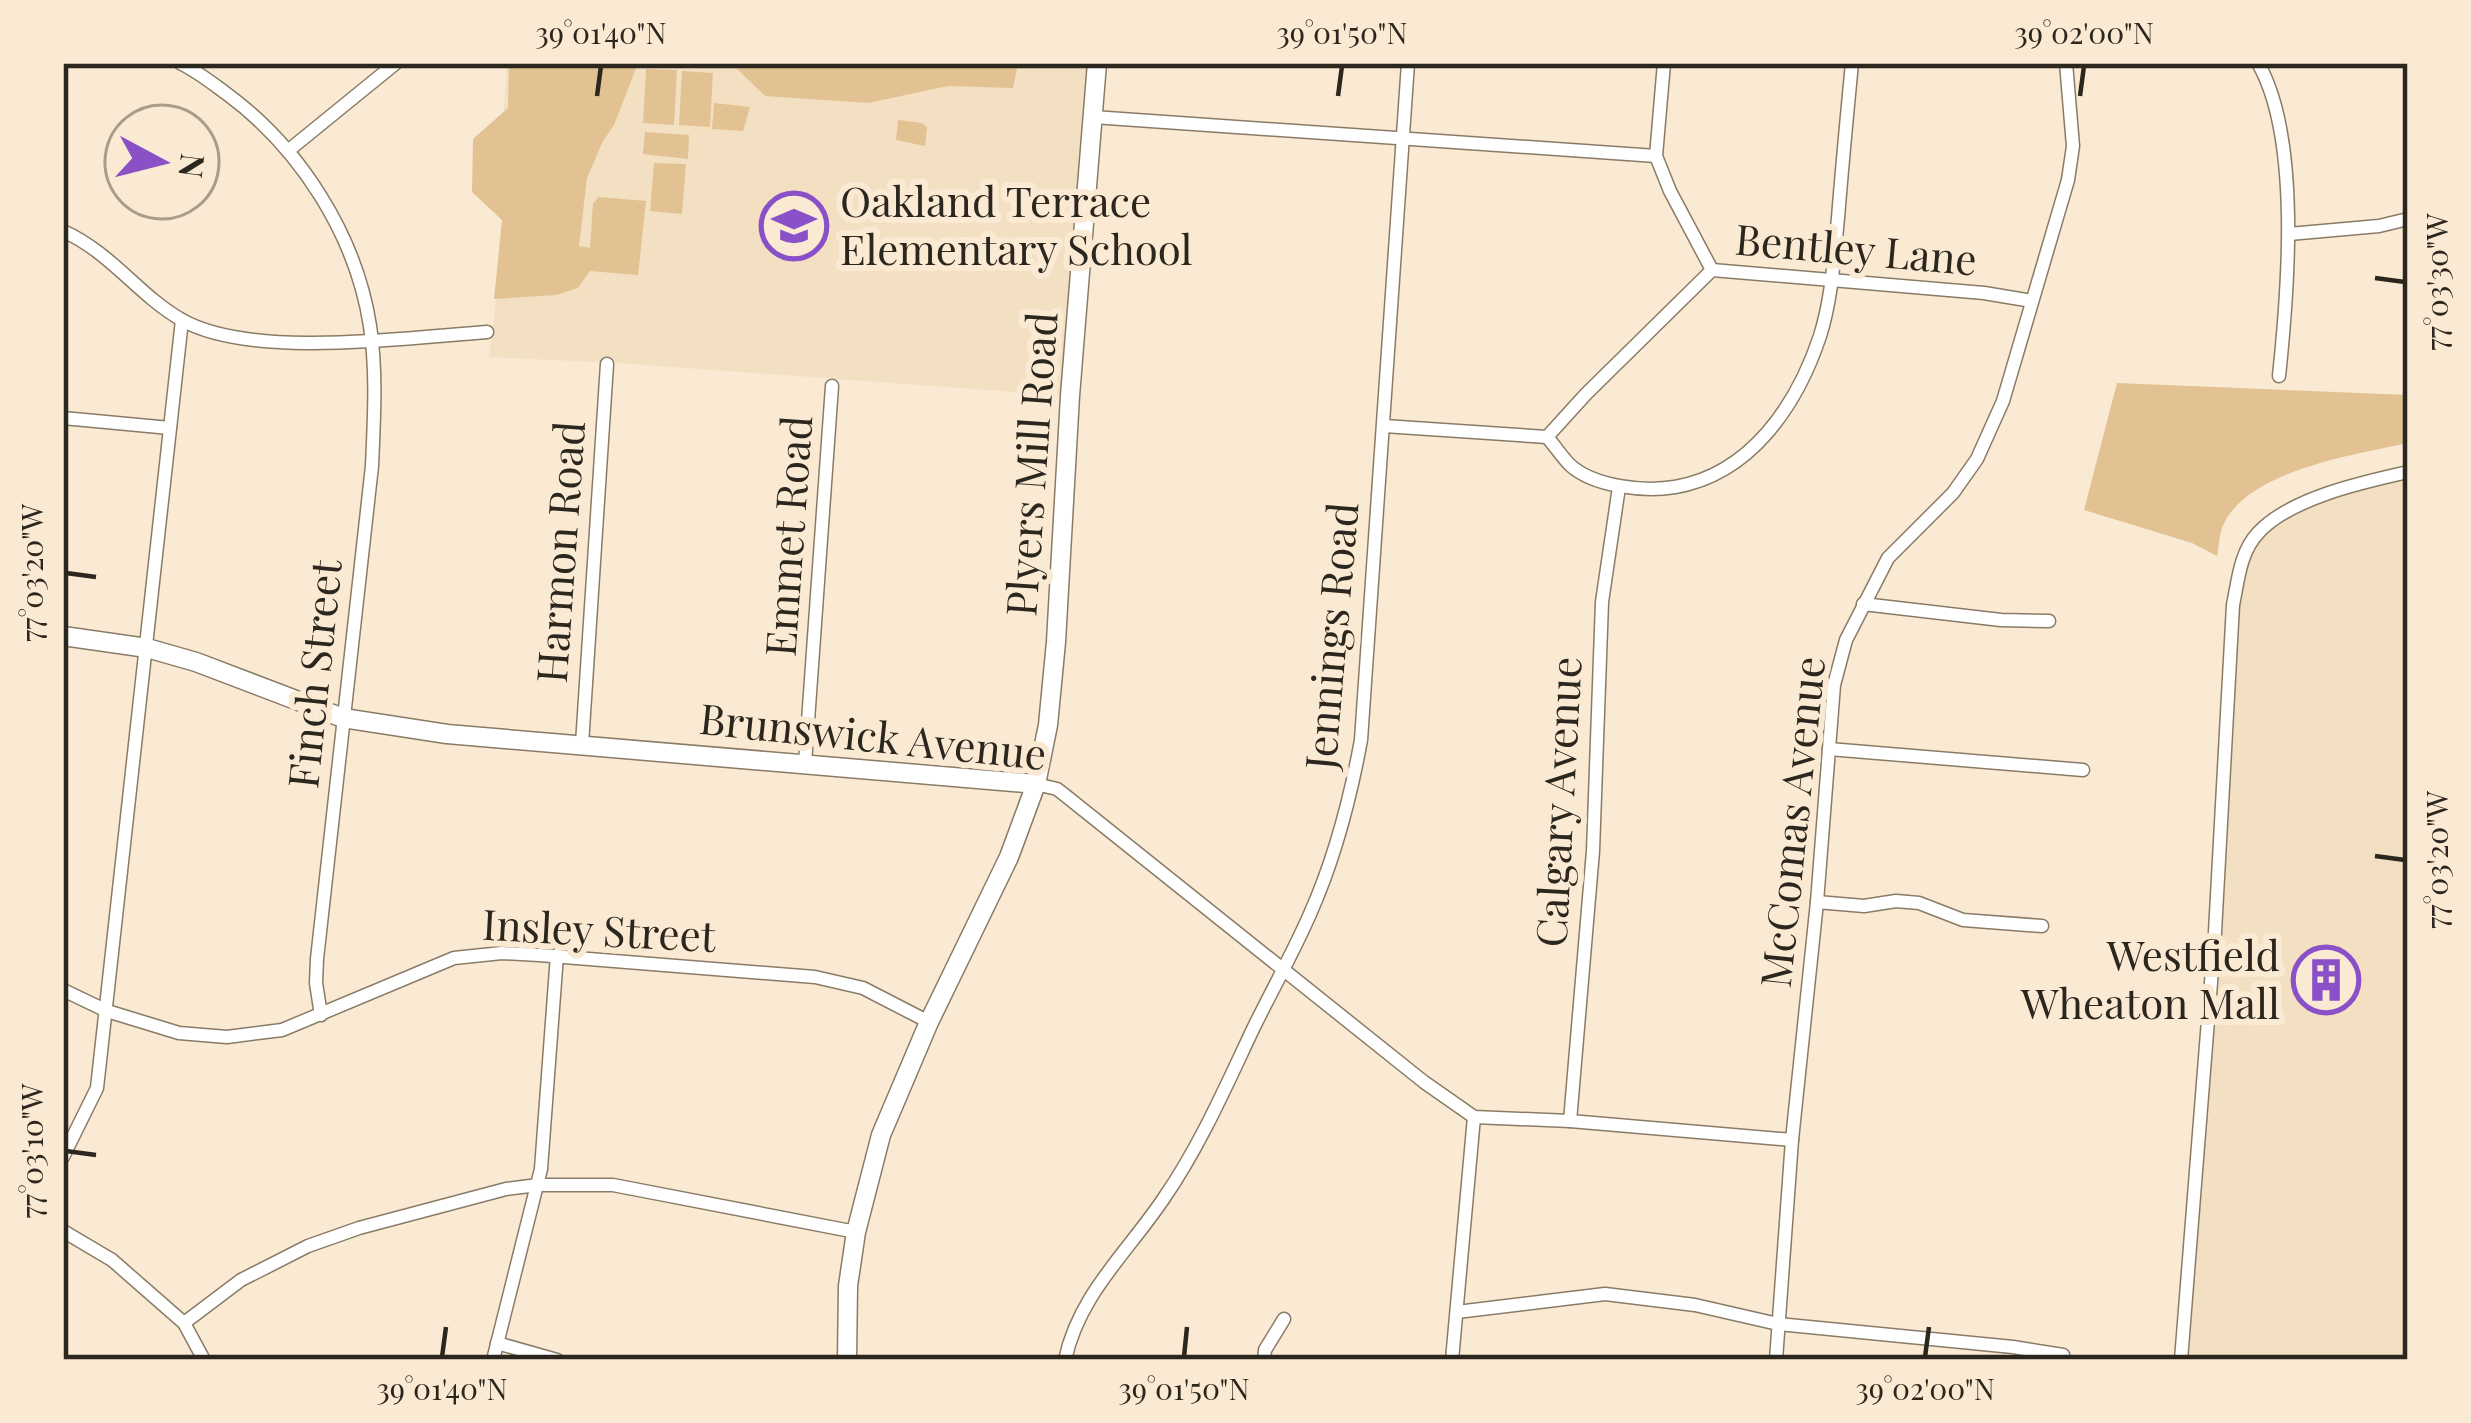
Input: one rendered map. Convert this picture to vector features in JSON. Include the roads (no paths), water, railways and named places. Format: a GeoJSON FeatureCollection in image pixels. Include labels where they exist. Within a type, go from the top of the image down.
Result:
{"type":"FeatureCollection","features":[{"type":"Feature","properties":{"kind":"street","name":"Finch Street"},"geometry":{"type":"LineString","coordinates":[[180,63],[252,112],[289,151],[328,209],[347,248],[361,285],[372,340],[371,466],[317,959],[321,1015]]}},
{"type":"Feature","properties":{"kind":"street"},"geometry":{"type":"LineString","coordinates":[[289,151],[397,63]]}},
{"type":"Feature","properties":{"kind":"street","name":"Plyers Mill Road"},"geometry":{"type":"LineString","coordinates":[[847,1360],[848,1286],[856,1232],[881,1135],[929,1022],[1009,857],[1034,824],[1034,790],[1048,725],[1056,642],[1097,63]]}},
{"type":"Feature","properties":{"kind":"street","name":"Jennings Road"},"geometry":{"type":"LineString","coordinates":[[1065,1360],[1086,1303],[1164,1198],[1211,1118],[1310,914],[1347,812],[1358,758],[1408,63]]}},
{"type":"Feature","properties":{"kind":"street"},"geometry":{"type":"LineString","coordinates":[[1664,63],[1656,156],[1712,270]]}},
{"type":"Feature","properties":{"kind":"street"},"geometry":{"type":"LineString","coordinates":[[1384,426],[1547,437],[1574,469],[1619,487],[1662,489],[1694,484],[1719,474],[1750,452],[1779,419],[1820,335],[1832,281],[1852,63]]}},
{"type":"Feature","properties":{"kind":"street","name":"McComas Avenue"},"geometry":{"type":"LineString","coordinates":[[1776,1360],[1834,685],[1846,640],[1888,558],[1952,493],[1977,459],[2002,401],[2068,180],[2073,146],[2066,63]]}},
{"type":"Feature","properties":{"kind":"street"},"geometry":{"type":"LineString","coordinates":[[2258,63],[2282,136],[2289,234],[2279,376]]}},
{"type":"Feature","properties":{"kind":"street"},"geometry":{"type":"LineString","coordinates":[[1093,118],[1656,156]]}},
{"type":"Feature","properties":{"kind":"street"},"geometry":{"type":"LineString","coordinates":[[2289,234],[2408,219]]}},
{"type":"Feature","properties":{"kind":"street"},"geometry":{"type":"LineString","coordinates":[[63,231],[102,253],[182,320],[246,341],[372,340],[487,332]]}},
{"type":"Feature","properties":{"kind":"street","name":"Bentley Lane"},"geometry":{"type":"LineString","coordinates":[[1547,437],[1712,270],[2032,301]]}},
{"type":"Feature","properties":{"kind":"street"},"geometry":{"type":"LineString","coordinates":[[63,1157],[97,1088],[182,320]]}},
{"type":"Feature","properties":{"kind":"street","name":"Harmon Road"},"geometry":{"type":"LineString","coordinates":[[581,744],[607,364]]}},
{"type":"Feature","properties":{"kind":"street","name":"Emmet Road"},"geometry":{"type":"LineString","coordinates":[[805,764],[832,386]]}},
{"type":"Feature","properties":{"kind":"street"},"geometry":{"type":"LineString","coordinates":[[63,418],[170,428]]}},
{"type":"Feature","properties":{"kind":"street"},"geometry":{"type":"LineString","coordinates":[[2181,1360],[2215,932],[2233,605],[2242,559],[2257,533],[2289,510],[2348,485],[2408,472]]}},
{"type":"Feature","properties":{"kind":"street","name":"Calgary Avenue"},"geometry":{"type":"LineString","coordinates":[[1570,1121],[1593,850],[1602,602],[1619,487]]}},
{"type":"Feature","properties":{"kind":"street"},"geometry":{"type":"LineString","coordinates":[[1863,604],[2049,621]]}},
{"type":"Feature","properties":{"kind":"street","name":"Brunswick Avenue"},"geometry":{"type":"LineString","coordinates":[[63,636],[147,648],[196,662],[344,718],[448,734],[1057,789],[1474,1117]]}},
{"type":"Feature","properties":{"kind":"street"},"geometry":{"type":"LineString","coordinates":[[1829,749],[2083,770]]}},
{"type":"Feature","properties":{"kind":"street"},"geometry":{"type":"LineString","coordinates":[[1816,902],[1919,903],[1963,920],[2042,926]]}},
{"type":"Feature","properties":{"kind":"street","name":"Insley Street"},"geometry":{"type":"LineString","coordinates":[[63,990],[107,1011],[178,1033],[227,1037],[282,1030],[454,958],[502,953],[557,955],[815,977],[863,988],[929,1022]]}},
{"type":"Feature","properties":{"kind":"street"},"geometry":{"type":"LineString","coordinates":[[493,1360],[543,1161],[557,955]]}},
{"type":"Feature","properties":{"kind":"street"},"geometry":{"type":"LineString","coordinates":[[1452,1360],[1474,1117],[1792,1140]]}},
{"type":"Feature","properties":{"kind":"street"},"geometry":{"type":"LineString","coordinates":[[184,1323],[241,1280],[308,1246],[506,1189],[613,1185],[856,1232]]}},
{"type":"Feature","properties":{"kind":"street"},"geometry":{"type":"LineString","coordinates":[[63,1231],[112,1260],[184,1323],[204,1360]]}},
{"type":"Feature","properties":{"kind":"street"},"geometry":{"type":"LineString","coordinates":[[1457,1312],[1605,1294],[1695,1305],[1778,1324],[2063,1354]]}},
{"type":"Feature","properties":{"kind":"street"},"geometry":{"type":"LineString","coordinates":[[1264,1360],[1265,1350],[1285,1319]]}},
{"type":"Feature","properties":{"kind":"street"},"geometry":{"type":"LineString","coordinates":[[497,1343],[557,1360]]}},
{"type":"Feature","properties":{"kind":"place","name":"Oakland Terrace Elementary School"},"geometry":{"type":"Point","coordinates":[794,226]}},
{"type":"Feature","properties":{"kind":"place","name":"Westfield Wheaton Mall"},"geometry":{"type":"Point","coordinates":[2326,980]}}]}
